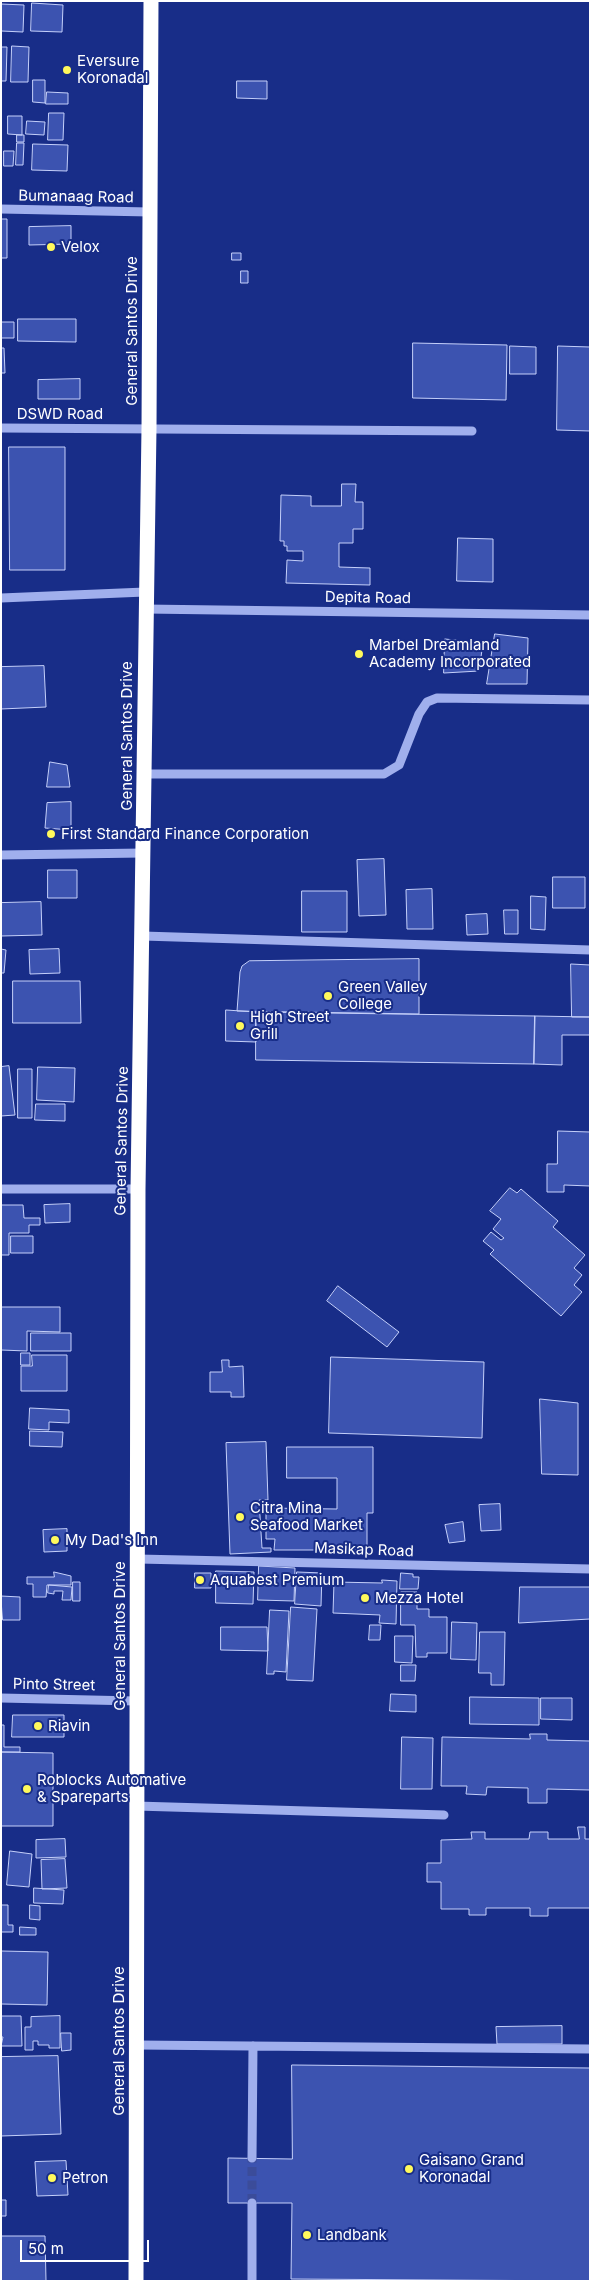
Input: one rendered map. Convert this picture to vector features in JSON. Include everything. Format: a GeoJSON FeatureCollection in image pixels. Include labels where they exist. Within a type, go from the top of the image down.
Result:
{"type":"FeatureCollection","features":[{"type":"Feature","properties":{"kind":"highway","name":"General Santos Drive"},"geometry":{"type":"LineString","coordinates":[[136,2281],[138,1189],[144,853],[152,1]]}},
{"type":"Feature","properties":{"kind":"street","name":"Bumanaag Road"},"geometry":{"type":"LineString","coordinates":[[1,209],[150,212]]}},
{"type":"Feature","properties":{"kind":"street","name":"DSWD Road"},"geometry":{"type":"LineString","coordinates":[[1,428],[472,431]]}},
{"type":"Feature","properties":{"kind":"street"},"geometry":{"type":"LineString","coordinates":[[1,598],[146,592]]}},
{"type":"Feature","properties":{"kind":"street","name":"Depita Road"},"geometry":{"type":"LineString","coordinates":[[145,609],[590,615]]}},
{"type":"Feature","properties":{"kind":"street"},"geometry":{"type":"LineString","coordinates":[[144,774],[384,774],[398,765],[419,714],[427,702],[436,698],[590,700]]}},
{"type":"Feature","properties":{"kind":"street"},"geometry":{"type":"LineString","coordinates":[[1,855],[144,853]]}},
{"type":"Feature","properties":{"kind":"street"},"geometry":{"type":"LineString","coordinates":[[143,936],[590,950]]}},
{"type":"Feature","properties":{"kind":"street"},"geometry":{"type":"LineString","coordinates":[[1,1189],[138,1189]]}},
{"type":"Feature","properties":{"kind":"street","name":"Masikap Road"},"geometry":{"type":"LineString","coordinates":[[138,1559],[590,1569]]}},
{"type":"Feature","properties":{"kind":"street","name":"Pinto Street"},"geometry":{"type":"LineString","coordinates":[[1,1698],[136,1702]]}},
{"type":"Feature","properties":{"kind":"street"},"geometry":{"type":"LineString","coordinates":[[136,1806],[444,1815]]}},
{"type":"Feature","properties":{"kind":"street"},"geometry":{"type":"LineString","coordinates":[[137,2045],[590,2050]]}},
{"type":"Feature","properties":{"kind":"street"},"geometry":{"type":"LineString","coordinates":[[252,2158],[253,2046]]}},
{"type":"Feature","properties":{"kind":"street"},"geometry":{"type":"LineString","coordinates":[[252,2203],[252,2281]]}},
{"type":"Feature","properties":{"kind":"building"},"geometry":{"type":"Polygon","coordinates":[[[32,3],[63,5],[62,32],[31,31],[32,3]]]}},
{"type":"Feature","properties":{"kind":"building"},"geometry":{"type":"Polygon","coordinates":[[[1,4],[24,5],[23,32],[1,31],[1,4]]]}},
{"type":"Feature","properties":{"kind":"building"},"geometry":{"type":"Polygon","coordinates":[[[12,46],[29,47],[28,82],[11,82],[12,46]]]}},
{"type":"Feature","properties":{"kind":"building"},"geometry":{"type":"Polygon","coordinates":[[[1,47],[7,47],[6,81],[1,81],[1,47]]]}},
{"type":"Feature","properties":{"kind":"building"},"geometry":{"type":"Polygon","coordinates":[[[33,80],[45,80],[45,103],[33,102],[33,80]]]}},
{"type":"Feature","properties":{"kind":"building"},"geometry":{"type":"Polygon","coordinates":[[[237,81],[267,81],[267,99],[237,98],[237,81]]]}},
{"type":"Feature","properties":{"kind":"building"},"geometry":{"type":"Polygon","coordinates":[[[47,92],[68,93],[68,104],[46,104],[47,92]]]}},
{"type":"Feature","properties":{"kind":"building"},"geometry":{"type":"Polygon","coordinates":[[[49,113],[64,113],[63,140],[48,140],[49,113]]]}},
{"type":"Feature","properties":{"kind":"building"},"geometry":{"type":"Polygon","coordinates":[[[8,116],[22,116],[22,135],[8,134],[8,116]]]}},
{"type":"Feature","properties":{"kind":"building"},"geometry":{"type":"Polygon","coordinates":[[[27,121],[45,122],[44,135],[26,134],[27,121]]]}},
{"type":"Feature","properties":{"kind":"building"},"geometry":{"type":"Polygon","coordinates":[[[17,135],[24,135],[24,142],[17,142],[17,135]]]}},
{"type":"Feature","properties":{"kind":"building"},"geometry":{"type":"Polygon","coordinates":[[[17,143],[24,143],[23,165],[16,165],[17,143]]]}},
{"type":"Feature","properties":{"kind":"building"},"geometry":{"type":"Polygon","coordinates":[[[33,144],[68,145],[67,171],[32,170],[33,144]]]}},
{"type":"Feature","properties":{"kind":"building"},"geometry":{"type":"Polygon","coordinates":[[[4,151],[14,151],[13,166],[4,166],[4,151]]]}},
{"type":"Feature","properties":{"kind":"building"},"geometry":{"type":"Polygon","coordinates":[[[1,219],[7,219],[7,258],[1,258],[1,219]]]}},
{"type":"Feature","properties":{"kind":"building"},"geometry":{"type":"Polygon","coordinates":[[[71,226],[71,244],[29,245],[29,227],[71,226]]]}},
{"type":"Feature","properties":{"kind":"building"},"geometry":{"type":"Polygon","coordinates":[[[232,253],[241,253],[241,260],[232,260],[232,253]]]}},
{"type":"Feature","properties":{"kind":"building"},"geometry":{"type":"Polygon","coordinates":[[[241,271],[248,271],[248,283],[241,283],[241,271]]]}},
{"type":"Feature","properties":{"kind":"building"},"geometry":{"type":"Polygon","coordinates":[[[18,319],[76,319],[76,342],[18,341],[18,319]]]}},
{"type":"Feature","properties":{"kind":"building"},"geometry":{"type":"Polygon","coordinates":[[[1,322],[14,322],[14,338],[1,338],[1,322]]]}},
{"type":"Feature","properties":{"kind":"building"},"geometry":{"type":"Polygon","coordinates":[[[413,343],[507,345],[506,400],[413,398],[413,343]]]}},
{"type":"Feature","properties":{"kind":"building"},"geometry":{"type":"Polygon","coordinates":[[[510,346],[536,347],[536,374],[510,374],[510,346]]]}},
{"type":"Feature","properties":{"kind":"building"},"geometry":{"type":"Polygon","coordinates":[[[558,346],[590,347],[590,431],[557,430],[558,346]]]}},
{"type":"Feature","properties":{"kind":"building"},"geometry":{"type":"Polygon","coordinates":[[[1,348],[4,348],[5,373],[1,373],[1,348]]]}},
{"type":"Feature","properties":{"kind":"building"},"geometry":{"type":"Polygon","coordinates":[[[80,379],[80,399],[38,399],[38,380],[80,379]]]}},
{"type":"Feature","properties":{"kind":"building"},"geometry":{"type":"Polygon","coordinates":[[[9,447],[65,447],[65,570],[10,570],[9,447]]]}},
{"type":"Feature","properties":{"kind":"building"},"geometry":{"type":"Polygon","coordinates":[[[342,484],[356,484],[355,502],[363,502],[363,529],[353,529],[353,543],[339,543],[339,567],[370,568],[370,585],[286,583],[287,560],[303,561],[303,551],[287,551],[284,541],[280,541],[281,495],[311,496],[311,506],[341,506],[342,484]]]}},
{"type":"Feature","properties":{"kind":"building"},"geometry":{"type":"Polygon","coordinates":[[[458,538],[493,539],[493,582],[457,581],[458,538]]]}},
{"type":"Feature","properties":{"kind":"building"},"geometry":{"type":"Polygon","coordinates":[[[495,634],[528,638],[527,684],[487,684],[495,634]]]}},
{"type":"Feature","properties":{"kind":"building"},"geometry":{"type":"Polygon","coordinates":[[[445,639],[483,643],[479,671],[444,673],[445,639]]]}},
{"type":"Feature","properties":{"kind":"building"},"geometry":{"type":"Polygon","coordinates":[[[44,666],[46,707],[1,709],[1,667],[44,666]]]}},
{"type":"Feature","properties":{"kind":"building"},"geometry":{"type":"Polygon","coordinates":[[[50,762],[67,765],[70,787],[47,787],[50,762]]]}},
{"type":"Feature","properties":{"kind":"building"},"geometry":{"type":"Polygon","coordinates":[[[71,802],[71,830],[45,828],[47,803],[71,802]]]}},
{"type":"Feature","properties":{"kind":"building"},"geometry":{"type":"Polygon","coordinates":[[[384,859],[386,915],[359,916],[357,860],[384,859]]]}},
{"type":"Feature","properties":{"kind":"building"},"geometry":{"type":"Polygon","coordinates":[[[48,870],[77,870],[77,898],[48,898],[48,870]]]}},
{"type":"Feature","properties":{"kind":"building"},"geometry":{"type":"Polygon","coordinates":[[[553,877],[585,877],[585,908],[553,908],[553,877]]]}},
{"type":"Feature","properties":{"kind":"building"},"geometry":{"type":"Polygon","coordinates":[[[432,889],[433,929],[407,929],[406,890],[432,889]]]}},
{"type":"Feature","properties":{"kind":"building"},"geometry":{"type":"Polygon","coordinates":[[[302,891],[347,891],[347,932],[302,932],[302,891]]]}},
{"type":"Feature","properties":{"kind":"building"},"geometry":{"type":"Polygon","coordinates":[[[531,896],[546,897],[545,930],[531,929],[531,896]]]}},
{"type":"Feature","properties":{"kind":"building"},"geometry":{"type":"Polygon","coordinates":[[[41,902],[42,935],[1,936],[1,903],[41,902]]]}},
{"type":"Feature","properties":{"kind":"building"},"geometry":{"type":"Polygon","coordinates":[[[504,910],[518,910],[518,934],[505,934],[504,910]]]}},
{"type":"Feature","properties":{"kind":"building"},"geometry":{"type":"Polygon","coordinates":[[[487,914],[488,934],[467,935],[466,915],[487,914]]]}},
{"type":"Feature","properties":{"kind":"building"},"geometry":{"type":"Polygon","coordinates":[[[1,949],[6,950],[4,973],[1,973],[1,949]]]}},
{"type":"Feature","properties":{"kind":"building"},"geometry":{"type":"Polygon","coordinates":[[[59,949],[60,973],[30,974],[29,950],[59,949]]]}},
{"type":"Feature","properties":{"kind":"building","name":"Green Valley College"},"geometry":{"type":"Polygon","coordinates":[[[419,959],[419,1014],[237,1011],[240,972],[242,966],[249,961],[419,959]]]}},
{"type":"Feature","properties":{"kind":"building"},"geometry":{"type":"Polygon","coordinates":[[[571,964],[590,965],[590,1017],[572,1017],[571,964]]]}},
{"type":"Feature","properties":{"kind":"building"},"geometry":{"type":"Polygon","coordinates":[[[13,981],[80,981],[81,1023],[13,1023],[13,981]]]}},
{"type":"Feature","properties":{"kind":"building"},"geometry":{"type":"Polygon","coordinates":[[[226,1010],[256,1012],[256,1042],[226,1041],[226,1010]]]}},
{"type":"Feature","properties":{"kind":"building"},"geometry":{"type":"Polygon","coordinates":[[[256,1012],[535,1016],[534,1064],[256,1060],[256,1012]]]}},
{"type":"Feature","properties":{"kind":"building"},"geometry":{"type":"Polygon","coordinates":[[[535,1016],[590,1017],[590,1035],[562,1035],[562,1065],[534,1064],[535,1016]]]}},
{"type":"Feature","properties":{"kind":"building"},"geometry":{"type":"Polygon","coordinates":[[[9,1066],[15,1115],[1,1116],[1,1067],[9,1066]]]}},
{"type":"Feature","properties":{"kind":"building"},"geometry":{"type":"Polygon","coordinates":[[[38,1067],[75,1068],[74,1102],[37,1100],[38,1067]]]}},
{"type":"Feature","properties":{"kind":"building"},"geometry":{"type":"Polygon","coordinates":[[[18,1069],[32,1069],[32,1118],[18,1118],[18,1069]]]}},
{"type":"Feature","properties":{"kind":"building"},"geometry":{"type":"Polygon","coordinates":[[[36,1104],[65,1104],[65,1121],[35,1120],[36,1104]]]}},
{"type":"Feature","properties":{"kind":"building"},"geometry":{"type":"Polygon","coordinates":[[[558,1131],[590,1132],[590,1186],[564,1185],[564,1192],[547,1192],[547,1164],[557,1164],[558,1131]]]}},
{"type":"Feature","properties":{"kind":"building"},"geometry":{"type":"Polygon","coordinates":[[[510,1188],[517,1193],[521,1189],[558,1221],[553,1227],[585,1255],[574,1268],[582,1275],[574,1285],[582,1292],[561,1316],[490,1254],[494,1250],[483,1241],[491,1232],[501,1240],[504,1238],[493,1229],[501,1219],[490,1211],[510,1188]]]}},
{"type":"Feature","properties":{"kind":"building"},"geometry":{"type":"Polygon","coordinates":[[[70,1204],[70,1222],[45,1223],[44,1205],[70,1204]]]}},
{"type":"Feature","properties":{"kind":"building"},"geometry":{"type":"Polygon","coordinates":[[[1,1205],[23,1205],[24,1218],[40,1218],[40,1225],[29,1225],[29,1233],[9,1233],[9,1255],[1,1255],[1,1205]]]}},
{"type":"Feature","properties":{"kind":"building"},"geometry":{"type":"Polygon","coordinates":[[[11,1236],[33,1236],[33,1253],[11,1253],[11,1236]]]}},
{"type":"Feature","properties":{"kind":"building"},"geometry":{"type":"Polygon","coordinates":[[[338,1286],[399,1332],[387,1347],[327,1301],[338,1286]]]}},
{"type":"Feature","properties":{"kind":"building"},"geometry":{"type":"Polygon","coordinates":[[[1,1307],[60,1307],[60,1332],[27,1331],[27,1351],[1,1350],[1,1307]]]}},
{"type":"Feature","properties":{"kind":"building"},"geometry":{"type":"Polygon","coordinates":[[[31,1333],[71,1333],[71,1351],[31,1351],[31,1333]]]}},
{"type":"Feature","properties":{"kind":"building"},"geometry":{"type":"Polygon","coordinates":[[[21,1353],[30,1353],[30,1365],[21,1365],[21,1353]]]}},
{"type":"Feature","properties":{"kind":"building"},"geometry":{"type":"Polygon","coordinates":[[[32,1355],[67,1355],[67,1391],[21,1391],[21,1366],[32,1366],[32,1355]]]}},
{"type":"Feature","properties":{"kind":"building"},"geometry":{"type":"Polygon","coordinates":[[[331,1357],[484,1362],[482,1438],[329,1433],[331,1357]]]}},
{"type":"Feature","properties":{"kind":"building"},"geometry":{"type":"Polygon","coordinates":[[[222,1360],[229,1360],[229,1367],[243,1366],[244,1397],[231,1397],[231,1392],[210,1392],[210,1372],[222,1372],[222,1360]]]}},
{"type":"Feature","properties":{"kind":"building"},"geometry":{"type":"Polygon","coordinates":[[[540,1399],[578,1403],[578,1475],[542,1474],[540,1399]]]}},
{"type":"Feature","properties":{"kind":"building"},"geometry":{"type":"Polygon","coordinates":[[[30,1408],[69,1410],[69,1423],[49,1422],[49,1430],[29,1429],[30,1408]]]}},
{"type":"Feature","properties":{"kind":"building"},"geometry":{"type":"Polygon","coordinates":[[[30,1431],[63,1432],[62,1447],[30,1446],[30,1431]]]}},
{"type":"Feature","properties":{"kind":"building"},"geometry":{"type":"Polygon","coordinates":[[[266,1442],[268,1500],[259,1500],[262,1548],[271,1548],[271,1552],[230,1554],[226,1443],[266,1442]]]}},
{"type":"Feature","properties":{"kind":"building"},"geometry":{"type":"Polygon","coordinates":[[[287,1447],[373,1447],[373,1513],[367,1513],[367,1550],[274,1550],[275,1539],[266,1539],[266,1508],[337,1509],[337,1478],[287,1478],[287,1447]]]}},
{"type":"Feature","properties":{"kind":"building"},"geometry":{"type":"Polygon","coordinates":[[[500,1504],[501,1530],[481,1531],[479,1505],[500,1504]]]}},
{"type":"Feature","properties":{"kind":"building"},"geometry":{"type":"Polygon","coordinates":[[[463,1522],[465,1541],[449,1543],[445,1525],[463,1522]]]}},
{"type":"Feature","properties":{"kind":"building"},"geometry":{"type":"Polygon","coordinates":[[[67,1529],[67,1551],[44,1552],[43,1530],[67,1529]]]}},
{"type":"Feature","properties":{"kind":"building"},"geometry":{"type":"Polygon","coordinates":[[[259,1566],[295,1568],[294,1601],[258,1600],[259,1566]]]}},
{"type":"Feature","properties":{"kind":"building"},"geometry":{"type":"Polygon","coordinates":[[[216,1571],[254,1572],[253,1604],[216,1603],[216,1571]]]}},
{"type":"Feature","properties":{"kind":"building"},"geometry":{"type":"Polygon","coordinates":[[[54,1572],[71,1576],[71,1585],[47,1585],[46,1597],[33,1597],[33,1584],[27,1584],[27,1577],[54,1577],[54,1572]]]}},
{"type":"Feature","properties":{"kind":"building"},"geometry":{"type":"Polygon","coordinates":[[[297,1572],[322,1573],[321,1606],[295,1604],[297,1572]]]}},
{"type":"Feature","properties":{"kind":"building"},"geometry":{"type":"Polygon","coordinates":[[[195,1573],[211,1573],[211,1588],[195,1588],[195,1573]]]}},
{"type":"Feature","properties":{"kind":"building"},"geometry":{"type":"Polygon","coordinates":[[[401,1573],[413,1574],[413,1577],[419,1577],[418,1589],[400,1589],[401,1573]]]}},
{"type":"Feature","properties":{"kind":"building","name":"Mezza Hotel"},"geometry":{"type":"Polygon","coordinates":[[[382,1580],[397,1581],[396,1624],[379,1623],[380,1615],[333,1613],[334,1582],[382,1583],[382,1580]]]}},
{"type":"Feature","properties":{"kind":"building"},"geometry":{"type":"Polygon","coordinates":[[[73,1582],[80,1582],[80,1601],[73,1601],[73,1582]]]}},
{"type":"Feature","properties":{"kind":"building"},"geometry":{"type":"Polygon","coordinates":[[[49,1585],[72,1587],[71,1600],[62,1600],[63,1591],[54,1591],[54,1594],[48,1593],[49,1585]]]}},
{"type":"Feature","properties":{"kind":"building"},"geometry":{"type":"Polygon","coordinates":[[[520,1587],[590,1587],[590,1619],[519,1623],[520,1587]]]}},
{"type":"Feature","properties":{"kind":"building"},"geometry":{"type":"Polygon","coordinates":[[[401,1592],[417,1592],[417,1609],[429,1609],[429,1617],[447,1617],[447,1653],[427,1653],[427,1657],[416,1657],[415,1625],[401,1625],[401,1592]]]}},
{"type":"Feature","properties":{"kind":"building"},"geometry":{"type":"Polygon","coordinates":[[[1,1596],[20,1597],[20,1620],[3,1620],[1,1596]]]}},
{"type":"Feature","properties":{"kind":"building"},"geometry":{"type":"Polygon","coordinates":[[[291,1607],[317,1609],[313,1681],[287,1680],[291,1607]]]}},
{"type":"Feature","properties":{"kind":"building"},"geometry":{"type":"Polygon","coordinates":[[[270,1610],[289,1611],[286,1672],[274,1671],[274,1674],[267,1674],[270,1610]]]}},
{"type":"Feature","properties":{"kind":"building"},"geometry":{"type":"Polygon","coordinates":[[[452,1622],[477,1623],[476,1660],[451,1659],[452,1622]]]}},
{"type":"Feature","properties":{"kind":"building"},"geometry":{"type":"Polygon","coordinates":[[[370,1625],[381,1625],[380,1640],[369,1640],[370,1625]]]}},
{"type":"Feature","properties":{"kind":"building"},"geometry":{"type":"Polygon","coordinates":[[[221,1627],[267,1627],[268,1651],[221,1650],[221,1627]]]}},
{"type":"Feature","properties":{"kind":"building"},"geometry":{"type":"Polygon","coordinates":[[[480,1632],[505,1632],[504,1685],[491,1685],[491,1673],[479,1673],[480,1632]]]}},
{"type":"Feature","properties":{"kind":"building"},"geometry":{"type":"Polygon","coordinates":[[[395,1636],[413,1636],[412,1663],[395,1662],[395,1636]]]}},
{"type":"Feature","properties":{"kind":"building"},"geometry":{"type":"Polygon","coordinates":[[[401,1665],[416,1665],[415,1681],[401,1681],[401,1665]]]}},
{"type":"Feature","properties":{"kind":"building"},"geometry":{"type":"Polygon","coordinates":[[[391,1694],[416,1695],[416,1712],[390,1711],[391,1694]]]}},
{"type":"Feature","properties":{"kind":"building"},"geometry":{"type":"Polygon","coordinates":[[[470,1697],[539,1698],[539,1725],[470,1724],[470,1697]]]}},
{"type":"Feature","properties":{"kind":"building"},"geometry":{"type":"Polygon","coordinates":[[[541,1698],[572,1698],[572,1720],[541,1719],[541,1698]]]}},
{"type":"Feature","properties":{"kind":"building","name":"Riavin"},"geometry":{"type":"Polygon","coordinates":[[[13,1715],[64,1715],[64,1737],[12,1737],[13,1715]]]}},
{"type":"Feature","properties":{"kind":"building"},"geometry":{"type":"Polygon","coordinates":[[[1,1725],[4,1725],[4,1747],[20,1747],[20,1752],[1,1752],[1,1725]]]}},
{"type":"Feature","properties":{"kind":"building"},"geometry":{"type":"Polygon","coordinates":[[[530,1734],[547,1734],[547,1740],[590,1741],[590,1790],[547,1789],[547,1803],[528,1803],[528,1788],[487,1787],[486,1795],[466,1794],[467,1786],[441,1786],[442,1737],[530,1739],[530,1734]]]}},
{"type":"Feature","properties":{"kind":"building"},"geometry":{"type":"Polygon","coordinates":[[[402,1737],[433,1738],[432,1789],[401,1789],[402,1737]]]}},
{"type":"Feature","properties":{"kind":"building","name":"Roblocks Automative & Spareparts"},"geometry":{"type":"Polygon","coordinates":[[[1,1752],[53,1753],[53,1826],[1,1826],[1,1752]]]}},
{"type":"Feature","properties":{"kind":"building"},"geometry":{"type":"Polygon","coordinates":[[[578,1827],[585,1827],[585,1839],[590,1839],[590,1908],[548,1908],[548,1916],[530,1916],[530,1908],[486,1908],[486,1915],[469,1915],[469,1909],[441,1909],[441,1882],[427,1882],[427,1863],[441,1863],[441,1840],[472,1839],[471,1832],[485,1832],[485,1839],[529,1839],[530,1832],[548,1832],[548,1839],[579,1839],[578,1827]]]}},
{"type":"Feature","properties":{"kind":"building"},"geometry":{"type":"Polygon","coordinates":[[[65,1839],[66,1857],[36,1858],[36,1840],[65,1839]]]}},
{"type":"Feature","properties":{"kind":"building"},"geometry":{"type":"Polygon","coordinates":[[[10,1851],[32,1854],[29,1887],[7,1885],[10,1851]]]}},
{"type":"Feature","properties":{"kind":"building"},"geometry":{"type":"Polygon","coordinates":[[[65,1859],[67,1888],[42,1889],[41,1860],[65,1859]]]}},
{"type":"Feature","properties":{"kind":"building"},"geometry":{"type":"Polygon","coordinates":[[[34,1888],[64,1890],[63,1904],[34,1903],[34,1888]]]}},
{"type":"Feature","properties":{"kind":"building"},"geometry":{"type":"Polygon","coordinates":[[[1,1905],[8,1905],[8,1925],[13,1925],[13,1932],[1,1932],[1,1905]]]}},
{"type":"Feature","properties":{"kind":"building"},"geometry":{"type":"Polygon","coordinates":[[[30,1905],[40,1906],[40,1920],[30,1919],[30,1905]]]}},
{"type":"Feature","properties":{"kind":"building"},"geometry":{"type":"Polygon","coordinates":[[[20,1927],[36,1928],[36,1935],[20,1935],[20,1927]]]}},
{"type":"Feature","properties":{"kind":"building"},"geometry":{"type":"Polygon","coordinates":[[[1,1951],[48,1952],[47,2005],[1,2004],[1,1951]]]}},
{"type":"Feature","properties":{"kind":"building"},"geometry":{"type":"Polygon","coordinates":[[[1,2016],[21,2016],[22,2046],[1,2046],[3,2037],[1,2037],[1,2016]]]}},
{"type":"Feature","properties":{"kind":"building"},"geometry":{"type":"Polygon","coordinates":[[[60,2016],[60,2048],[49,2048],[49,2045],[38,2045],[38,2041],[33,2041],[33,2050],[25,2050],[25,2027],[31,2027],[31,2017],[60,2016]]]}},
{"type":"Feature","properties":{"kind":"building"},"geometry":{"type":"Polygon","coordinates":[[[562,2026],[562,2044],[497,2044],[496,2027],[562,2026]]]}},
{"type":"Feature","properties":{"kind":"building"},"geometry":{"type":"Polygon","coordinates":[[[61,2033],[71,2033],[71,2050],[62,2051],[61,2033]]]}},
{"type":"Feature","properties":{"kind":"building"},"geometry":{"type":"Polygon","coordinates":[[[58,2056],[61,2134],[1,2136],[1,2057],[58,2056]]]}},
{"type":"Feature","properties":{"kind":"building","name":"Gaisano Grand Koronadal"},"geometry":{"type":"Polygon","coordinates":[[[292,2065],[590,2068],[590,2281],[291,2279],[292,2203],[228,2203],[228,2158],[292,2159],[292,2065]]]}},
{"type":"Feature","properties":{"kind":"building","name":"Petron"},"geometry":{"type":"Polygon","coordinates":[[[66,2161],[68,2195],[37,2196],[35,2162],[66,2161]]]}},
{"type":"Feature","properties":{"kind":"building"},"geometry":{"type":"Polygon","coordinates":[[[1,2200],[6,2200],[6,2216],[1,2216],[1,2200]]]}},
{"type":"Feature","properties":{"kind":"building"},"geometry":{"type":"Polygon","coordinates":[[[1,2236],[45,2236],[46,2281],[1,2281],[1,2236]]]}},
{"type":"Feature","properties":{"kind":"tunnel"},"geometry":{"type":"LineString","coordinates":[[252,2158],[252,2203]]}},
{"type":"Feature","properties":{"kind":"place","name":"Eversure Koronadal"},"geometry":{"type":"Point","coordinates":[67,70]}},
{"type":"Feature","properties":{"kind":"place","name":"Velox"},"geometry":{"type":"Point","coordinates":[51,247]}},
{"type":"Feature","properties":{"kind":"place","name":"Marbel Dreamland Academy Incorporated"},"geometry":{"type":"Point","coordinates":[359,654]}},
{"type":"Feature","properties":{"kind":"place","name":"First Standard Finance Corporation"},"geometry":{"type":"Point","coordinates":[51,834]}},
{"type":"Feature","properties":{"kind":"place","name":"Green Valley College"},"geometry":{"type":"Point","coordinates":[328,996]}},
{"type":"Feature","properties":{"kind":"place","name":"High Street Grill"},"geometry":{"type":"Point","coordinates":[240,1026]}},
{"type":"Feature","properties":{"kind":"place","name":"Citra Mina Seafood Market"},"geometry":{"type":"Point","coordinates":[240,1517]}},
{"type":"Feature","properties":{"kind":"place","name":"My Dad's Inn"},"geometry":{"type":"Point","coordinates":[55,1540]}},
{"type":"Feature","properties":{"kind":"place","name":"Aquabest Premium"},"geometry":{"type":"Point","coordinates":[200,1580]}},
{"type":"Feature","properties":{"kind":"place","name":"Mezza Hotel"},"geometry":{"type":"Point","coordinates":[365,1598]}},
{"type":"Feature","properties":{"kind":"place","name":"Riavin"},"geometry":{"type":"Point","coordinates":[38,1726]}},
{"type":"Feature","properties":{"kind":"place","name":"Roblocks Automative & Spareparts"},"geometry":{"type":"Point","coordinates":[27,1789]}},
{"type":"Feature","properties":{"kind":"place","name":"Gaisano Grand Koronadal"},"geometry":{"type":"Point","coordinates":[409,2169]}},
{"type":"Feature","properties":{"kind":"place","name":"Petron"},"geometry":{"type":"Point","coordinates":[52,2178]}},
{"type":"Feature","properties":{"kind":"place","name":"Landbank"},"geometry":{"type":"Point","coordinates":[307,2235]}}]}
